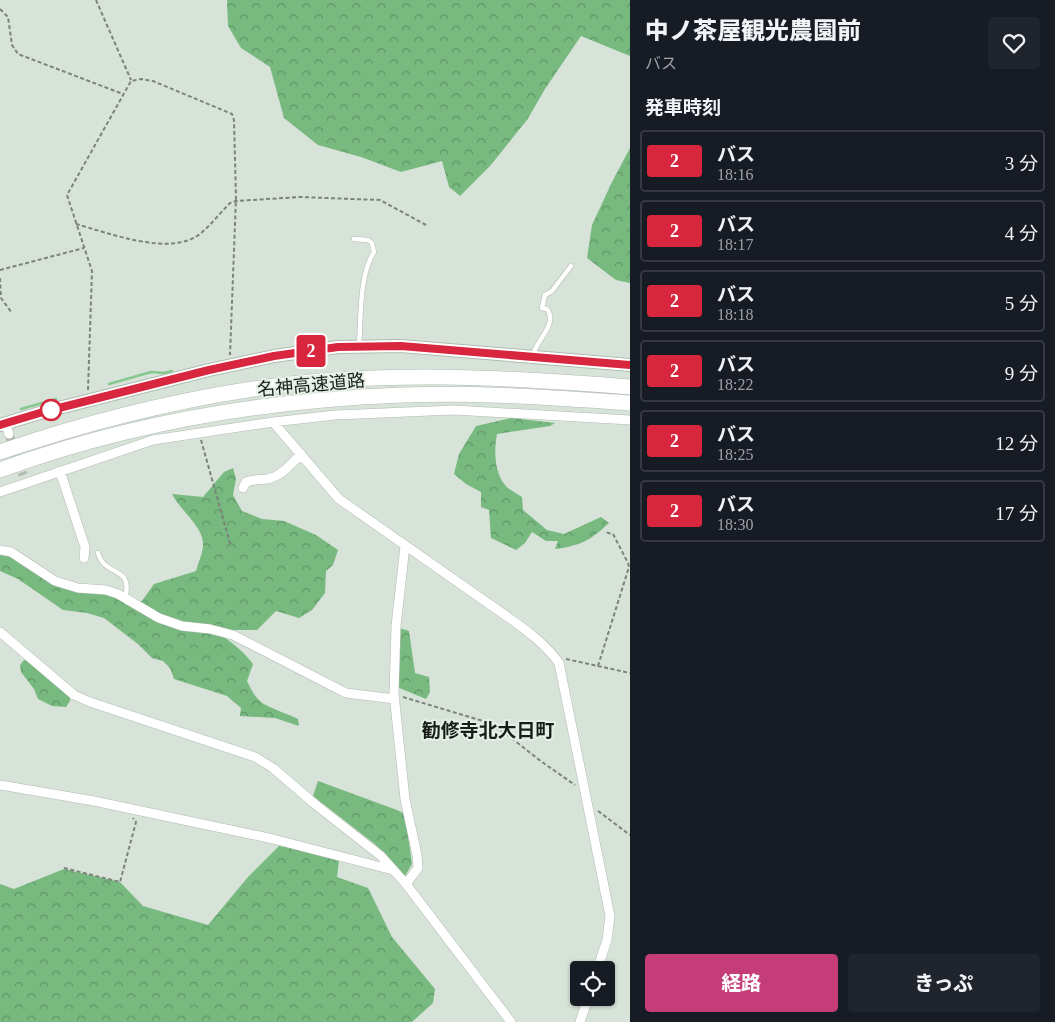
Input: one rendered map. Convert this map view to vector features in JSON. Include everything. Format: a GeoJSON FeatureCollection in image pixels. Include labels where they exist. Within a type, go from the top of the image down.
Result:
{"type":"FeatureCollection","features":[{"type":"Feature","properties":{"kind":"highway","name":"名神高速道路"},"geometry":{"type":"LineString","coordinates":[[0,452],[90,424],[151,408],[254,389],[297,384],[345,380],[474,377],[630,387]]}},
{"type":"Feature","properties":{"kind":"highway","name":"名神高速道路"},"geometry":{"type":"LineString","coordinates":[[0,470],[69,447],[153,426],[220,413],[299,402],[405,395],[476,394],[630,403]]}},
{"type":"Feature","properties":{"kind":"main road"},"geometry":{"type":"LineString","coordinates":[[5,427],[88,400],[274,356],[338,347],[401,346],[630,365]]}},
{"type":"Feature","properties":{"kind":"street"},"geometry":{"type":"LineString","coordinates":[[0,492],[25,478],[60,471],[153,440],[273,422],[335,415],[454,410],[630,420]]}},
{"type":"Feature","properties":{"kind":"street"},"geometry":{"type":"LineString","coordinates":[[273,422],[339,499],[512,620],[538,640],[559,663],[610,916],[607,940],[600,961]]}},
{"type":"Feature","properties":{"kind":"street"},"geometry":{"type":"LineString","coordinates":[[244,488],[246,482],[254,479],[268,479],[281,474],[301,454]]}},
{"type":"Feature","properties":{"kind":"street"},"geometry":{"type":"LineString","coordinates":[[60,471],[85,547],[84,558]]}},
{"type":"Feature","properties":{"kind":"street"},"geometry":{"type":"LineString","coordinates":[[405,546],[396,626],[394,697],[405,799],[418,868],[406,884]]}},
{"type":"Feature","properties":{"kind":"street"},"geometry":{"type":"LineString","coordinates":[[0,550],[11,552],[55,581],[78,588],[106,590],[118,594],[158,618],[182,626],[210,629],[233,635],[346,693],[394,697]]}},
{"type":"Feature","properties":{"kind":"street"},"geometry":{"type":"LineString","coordinates":[[0,632],[74,695],[266,762],[316,805],[381,856],[406,884],[511,1022]]}},
{"type":"Feature","properties":{"kind":"street"},"geometry":{"type":"LineString","coordinates":[[0,785],[126,808],[273,839],[393,870]]}},
{"type":"Feature","properties":{"kind":"street"},"geometry":{"type":"LineString","coordinates":[[580,1022],[585,1006]]}},
{"type":"Feature","properties":{"kind":"lane"},"geometry":{"type":"LineString","coordinates":[[354,239],[368,240],[372,243],[374,252],[368,261],[363,290],[359,347]]}},
{"type":"Feature","properties":{"kind":"lane"},"geometry":{"type":"LineString","coordinates":[[533,356],[538,341],[550,324],[549,312],[547,309],[542,308],[545,295],[552,291],[571,266]]}},
{"type":"Feature","properties":{"kind":"lane"},"geometry":{"type":"LineString","coordinates":[[98,553],[102,562],[126,578],[125,599]]}},
{"type":"Feature","properties":{"kind":"path"},"geometry":{"type":"LineString","coordinates":[[96,0],[131,81]]}},
{"type":"Feature","properties":{"kind":"path"},"geometry":{"type":"LineString","coordinates":[[0,9],[8,18],[12,45],[18,54],[123,94]]}},
{"type":"Feature","properties":{"kind":"path"},"geometry":{"type":"LineString","coordinates":[[88,400],[92,271],[67,195],[131,81],[142,79],[153,81],[232,114],[234,120],[236,201],[230,366]]}},
{"type":"Feature","properties":{"kind":"path"},"geometry":{"type":"LineString","coordinates":[[76,224],[146,242],[168,244],[185,241],[199,234],[230,203],[300,197],[380,200],[426,225]]}},
{"type":"Feature","properties":{"kind":"path"},"geometry":{"type":"LineString","coordinates":[[0,270],[84,248]]}},
{"type":"Feature","properties":{"kind":"path"},"geometry":{"type":"LineString","coordinates":[[0,278],[1,298],[12,313]]}},
{"type":"Feature","properties":{"kind":"path"},"geometry":{"type":"LineString","coordinates":[[199,433],[231,547]]}},
{"type":"Feature","properties":{"kind":"path"},"geometry":{"type":"LineString","coordinates":[[598,666],[628,567],[628,563],[613,534],[604,532]]}},
{"type":"Feature","properties":{"kind":"path"},"geometry":{"type":"LineString","coordinates":[[555,658],[630,673]]}},
{"type":"Feature","properties":{"kind":"path"},"geometry":{"type":"LineString","coordinates":[[394,697],[483,721],[505,733],[567,781],[584,789]]}},
{"type":"Feature","properties":{"kind":"path"},"geometry":{"type":"LineString","coordinates":[[587,802],[630,835]]}},
{"type":"Feature","properties":{"kind":"path"},"geometry":{"type":"LineString","coordinates":[[64,868],[120,882],[136,822],[126,808]]}},
{"type":"Feature","properties":{"kind":"green space"},"geometry":{"type":"Polygon","coordinates":[[[227,0],[630,0],[630,56],[581,36],[545,89],[527,120],[490,166],[460,196],[449,187],[442,161],[401,172],[361,157],[318,145],[284,118],[270,67],[241,48],[228,26],[227,0]]]}},
{"type":"Feature","properties":{"kind":"green space"},"geometry":{"type":"Polygon","coordinates":[[[630,148],[630,283],[616,280],[587,258],[592,225],[630,148]]]}},
{"type":"Feature","properties":{"kind":"green space"},"geometry":{"type":"Polygon","coordinates":[[[511,418],[555,423],[550,426],[497,434],[495,453],[501,480],[507,487],[522,497],[523,510],[547,530],[564,534],[601,517],[609,523],[596,534],[578,544],[555,549],[558,541],[546,541],[532,532],[525,543],[516,550],[491,538],[489,510],[481,507],[481,492],[466,484],[454,474],[459,454],[476,426],[511,418]]]}},
{"type":"Feature","properties":{"kind":"green space"},"geometry":{"type":"Polygon","coordinates":[[[233,468],[236,479],[233,495],[242,511],[262,519],[284,521],[316,535],[338,550],[333,565],[326,571],[325,593],[312,610],[299,618],[276,611],[257,630],[232,630],[213,626],[209,628],[233,644],[253,664],[247,681],[259,700],[267,706],[298,719],[299,726],[275,718],[240,716],[241,708],[227,696],[174,679],[170,668],[163,661],[152,658],[138,644],[104,618],[87,613],[63,610],[18,579],[0,571],[0,552],[7,554],[62,585],[83,584],[113,588],[129,605],[142,601],[154,584],[196,571],[202,553],[203,540],[200,533],[172,494],[203,497],[224,472],[233,468]]]}},
{"type":"Feature","properties":{"kind":"green space"},"geometry":{"type":"Polygon","coordinates":[[[399,628],[409,631],[415,673],[429,677],[430,692],[426,699],[397,687],[399,628]]]}},
{"type":"Feature","properties":{"kind":"green space"},"geometry":{"type":"Polygon","coordinates":[[[24,660],[35,663],[70,696],[70,701],[66,707],[52,706],[38,699],[34,689],[21,672],[20,665],[24,660]]]}},
{"type":"Feature","properties":{"kind":"green space"},"geometry":{"type":"Polygon","coordinates":[[[318,781],[405,814],[412,864],[405,876],[376,845],[313,796],[318,781]]]}},
{"type":"Feature","properties":{"kind":"green space"},"geometry":{"type":"Polygon","coordinates":[[[279,846],[314,851],[339,860],[337,877],[368,888],[392,937],[435,989],[433,1003],[412,1022],[0,1022],[0,884],[14,889],[64,869],[120,882],[143,906],[208,925],[248,877],[279,846]]]}},
{"type":"Feature","properties":{"kind":"waterway"},"geometry":{"type":"LineString","coordinates":[[109,384],[151,372],[164,373],[172,371]]}},
{"type":"Feature","properties":{"kind":"waterway"},"geometry":{"type":"LineString","coordinates":[[21,409],[56,399]]}},
{"type":"Feature","properties":{"kind":"tunnel"},"geometry":{"type":"LineString","coordinates":[[9,434],[23,475]]}},
{"type":"Feature","properties":{"kind":"bus line","name":"2"},"geometry":{"type":"LineString","coordinates":[[0,425],[88,400],[209,370],[274,356],[338,347],[401,346],[630,365]]}},
{"type":"Feature","properties":{"kind":"district","name":"勧修寺北大日町"},"geometry":{"type":"Point","coordinates":[488,730]}}]}
